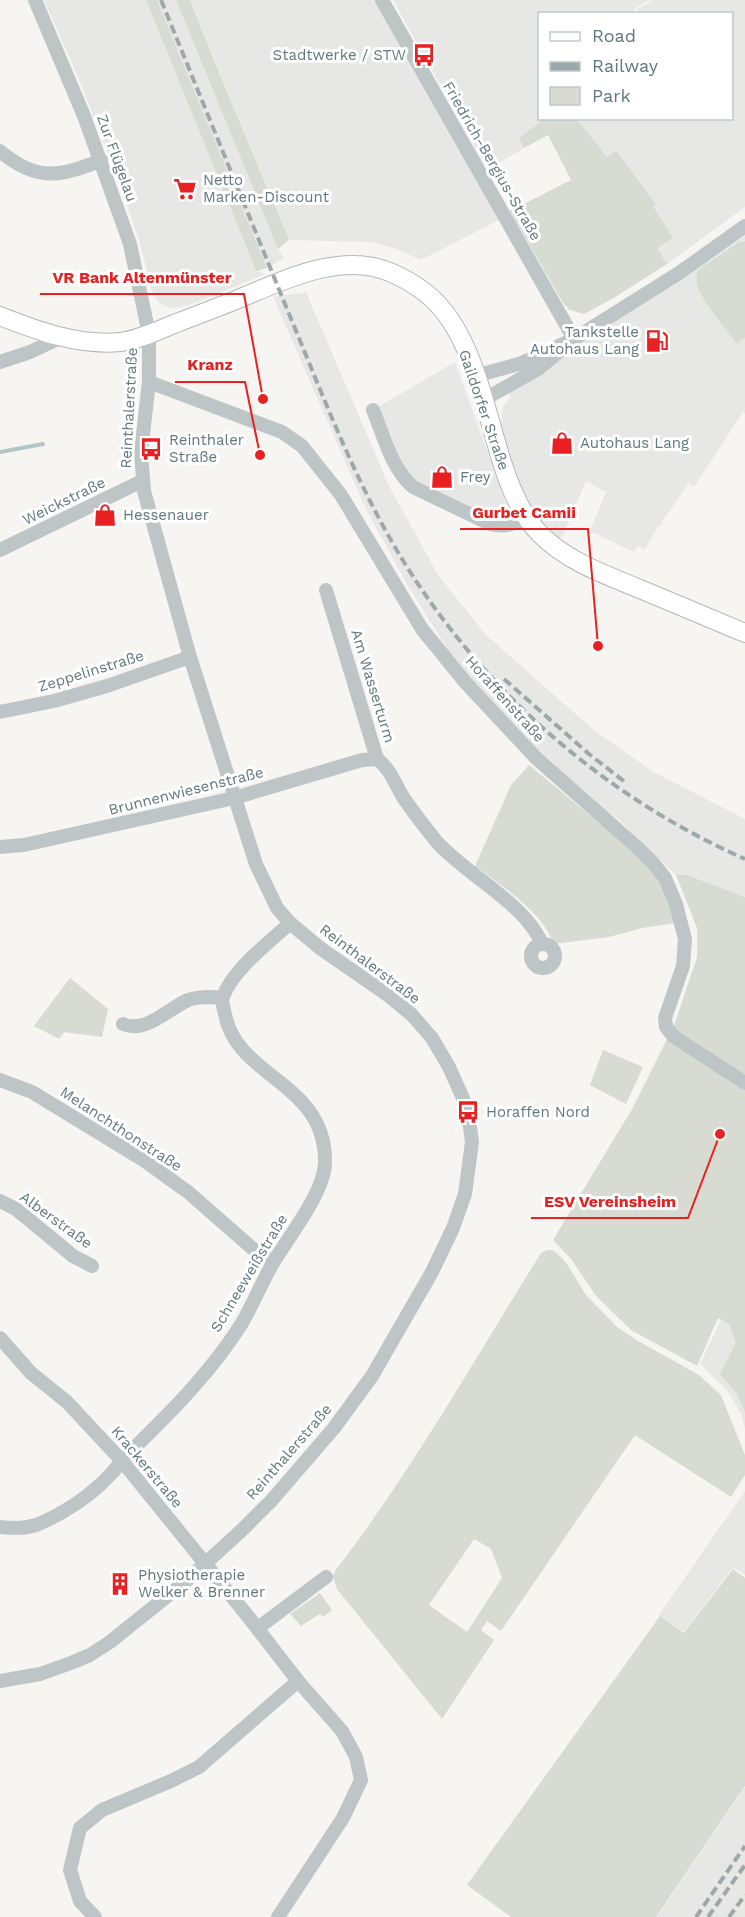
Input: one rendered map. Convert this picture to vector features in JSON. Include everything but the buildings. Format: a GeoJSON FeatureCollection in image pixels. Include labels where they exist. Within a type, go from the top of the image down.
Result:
{"type":"FeatureCollection","features":[{"type":"Feature","properties":{"kind":"main road","name":"Gaildorfer Straße"},"geometry":{"type":"LineString","coordinates":[[0,316],[62,337],[89,342],[121,342],[149,334],[285,280],[325,268],[349,265],[368,266],[390,272],[427,294],[442,309],[459,337],[475,376],[506,474],[527,517],[538,533],[565,554],[611,577],[745,633]]}},
{"type":"Feature","properties":{"kind":"street","name":"Zur Flügelau"},"geometry":{"type":"LineString","coordinates":[[35,0],[61,58],[130,244],[149,334]]}},
{"type":"Feature","properties":{"kind":"street","name":"Friedrich-Bergius-Straße"},"geometry":{"type":"LineString","coordinates":[[382,0],[574,339]]}},
{"type":"Feature","properties":{"kind":"street"},"geometry":{"type":"LineString","coordinates":[[0,151],[21,166],[35,172],[53,175],[79,170],[100,160]]}},
{"type":"Feature","properties":{"kind":"street"},"geometry":{"type":"LineString","coordinates":[[483,400],[538,369],[574,339],[679,273],[745,226]]}},
{"type":"Feature","properties":{"kind":"street","name":"Reinthalerstraße"},"geometry":{"type":"LineString","coordinates":[[0,1680],[40,1674],[90,1655],[152,1610],[206,1564],[272,1500],[334,1428],[372,1376],[432,1272],[453,1228],[465,1194],[470,1166],[472,1142],[468,1112],[448,1066],[432,1038],[397,1002],[320,948],[290,923],[277,908],[265,886],[234,798],[190,657],[152,526],[142,481],[141,452],[148,382],[149,334]]}},
{"type":"Feature","properties":{"kind":"street"},"geometry":{"type":"LineString","coordinates":[[0,362],[30,352],[62,337]]}},
{"type":"Feature","properties":{"kind":"street"},"geometry":{"type":"LineString","coordinates":[[475,376],[519,364],[574,339]]}},
{"type":"Feature","properties":{"kind":"street","name":"Horaffenstraße"},"geometry":{"type":"LineString","coordinates":[[148,382],[282,432],[302,447],[317,464],[341,495],[422,629],[465,682],[536,758],[638,848],[664,878],[676,904],[685,939],[686,953],[665,1018],[666,1027],[678,1040],[745,1083]]}},
{"type":"Feature","properties":{"kind":"street"},"geometry":{"type":"LineString","coordinates":[[373,410],[396,466],[406,482],[413,487],[490,524],[508,526],[527,517]]}},
{"type":"Feature","properties":{"kind":"street","name":"Weickstraße"},"geometry":{"type":"LineString","coordinates":[[0,550],[142,481]]}},
{"type":"Feature","properties":{"kind":"street","name":"Am Wasserturm"},"geometry":{"type":"LineString","coordinates":[[326,590],[377,759],[383,763],[404,798],[438,843],[464,868],[516,910],[534,928],[542,944]]}},
{"type":"Feature","properties":{"kind":"street","name":"Zeppelinstraße"},"geometry":{"type":"LineString","coordinates":[[0,712],[54,701],[190,657]]}},
{"type":"Feature","properties":{"kind":"street","name":"Brunnenwiesenstraße"},"geometry":{"type":"LineString","coordinates":[[0,847],[24,845],[234,798],[362,760],[377,759]]}},
{"type":"Feature","properties":{"kind":"street"},"geometry":{"type":"LineString","coordinates":[[123,1024],[131,1028],[143,1025],[190,1000],[207,996],[222,998],[240,971],[290,923]]}},
{"type":"Feature","properties":{"kind":"street","name":"Schneeweißstraße"},"geometry":{"type":"LineString","coordinates":[[0,1527],[22,1528],[34,1525],[72,1506],[107,1478],[172,1411],[205,1373],[241,1323],[273,1263],[309,1205],[324,1172],[325,1148],[313,1117],[286,1085],[247,1056],[234,1039],[225,1019],[222,998]]}},
{"type":"Feature","properties":{"kind":"street","name":"Melanchthonstraße"},"geometry":{"type":"LineString","coordinates":[[0,1080],[32,1092],[145,1161],[188,1192],[252,1248],[273,1263]]}},
{"type":"Feature","properties":{"kind":"street","name":"Alberstraße"},"geometry":{"type":"LineString","coordinates":[[0,1201],[16,1209],[73,1257],[92,1266]]}},
{"type":"Feature","properties":{"kind":"street","name":"Krackerstraße"},"geometry":{"type":"LineString","coordinates":[[0,1338],[31,1372],[67,1402],[122,1461],[258,1628],[298,1681],[342,1731],[356,1757],[361,1780],[343,1818],[278,1917]]}},
{"type":"Feature","properties":{"kind":"street"},"geometry":{"type":"LineString","coordinates":[[258,1628],[326,1577]]}},
{"type":"Feature","properties":{"kind":"street"},"geometry":{"type":"LineString","coordinates":[[95,1917],[80,1901],[69,1870],[80,1828],[102,1810],[199,1767],[298,1681]]}},
{"type":"Feature","properties":{"kind":"shaded area"},"geometry":{"type":"Polygon","coordinates":[[[44,0],[146,0],[256,271],[266,274],[187,306],[171,308],[159,303],[152,291],[140,243],[124,196],[79,79],[44,0]]]}},
{"type":"Feature","properties":{"kind":"shaded area"},"geometry":{"type":"Polygon","coordinates":[[[157,0],[176,0],[278,249],[284,258],[267,268],[157,0]]]}},
{"type":"Feature","properties":{"kind":"shaded area"},"geometry":{"type":"Polygon","coordinates":[[[190,0],[376,0],[499,220],[421,260],[394,248],[371,242],[289,240],[190,0]]]}},
{"type":"Feature","properties":{"kind":"shaded area"},"geometry":{"type":"Polygon","coordinates":[[[393,0],[650,0],[632,12],[538,12],[538,120],[545,120],[519,138],[524,148],[487,170],[393,0]]]}},
{"type":"Feature","properties":{"kind":"shaded area"},"geometry":{"type":"Polygon","coordinates":[[[653,0],[745,0],[745,207],[667,264],[657,248],[673,238],[654,206],[616,150],[607,157],[578,120],[733,120],[733,12],[638,12],[638,9],[653,0]]]}},
{"type":"Feature","properties":{"kind":"shaded area"},"geometry":{"type":"Polygon","coordinates":[[[745,232],[745,414],[743,412],[694,487],[689,483],[661,523],[664,524],[658,527],[645,549],[637,546],[634,552],[590,531],[606,492],[586,481],[563,535],[551,545],[539,533],[491,427],[501,424],[503,407],[510,397],[506,387],[745,232]]]}},
{"type":"Feature","properties":{"kind":"shaded area"},"geometry":{"type":"Polygon","coordinates":[[[306,292],[389,486],[438,575],[486,635],[595,731],[652,771],[745,819],[745,897],[687,875],[676,875],[618,819],[588,799],[533,748],[457,664],[408,586],[366,509],[273,297],[306,292]]]}},
{"type":"Feature","properties":{"kind":"shaded area"},"geometry":{"type":"Polygon","coordinates":[[[455,362],[507,506],[504,513],[493,515],[490,524],[413,487],[373,410],[455,362]]]}},
{"type":"Feature","properties":{"kind":"shaded area"},"geometry":{"type":"Polygon","coordinates":[[[745,1270],[745,1428],[741,1414],[727,1390],[700,1364],[745,1270]]]}},
{"type":"Feature","properties":{"kind":"shaded area"},"geometry":{"type":"Polygon","coordinates":[[[745,1491],[745,1575],[733,1567],[684,1632],[659,1615],[745,1491]]]}},
{"type":"Feature","properties":{"kind":"shaded area"},"geometry":{"type":"Polygon","coordinates":[[[745,1787],[745,1917],[657,1917],[745,1787]]]}},
{"type":"Feature","properties":{"kind":"green space"},"geometry":{"type":"Polygon","coordinates":[[[146,0],[157,0],[267,268],[256,271],[146,0]]]}},
{"type":"Feature","properties":{"kind":"green space"},"geometry":{"type":"Polygon","coordinates":[[[176,0],[190,0],[289,240],[278,249],[176,0]]]}},
{"type":"Feature","properties":{"kind":"green space"},"geometry":{"type":"Polygon","coordinates":[[[543,120],[578,120],[607,157],[616,150],[656,205],[654,207],[673,238],[657,248],[667,264],[584,314],[570,310],[563,303],[510,211],[571,180],[548,135],[524,148],[519,138],[543,120]]]}},
{"type":"Feature","properties":{"kind":"green space"},"geometry":{"type":"Polygon","coordinates":[[[745,241],[745,338],[736,343],[704,299],[697,285],[697,277],[698,270],[739,242],[745,241]]]}},
{"type":"Feature","properties":{"kind":"green space"},"geometry":{"type":"Polygon","coordinates":[[[529,765],[648,863],[666,889],[677,923],[642,928],[609,937],[553,944],[549,933],[532,911],[475,866],[511,785],[529,765]]]}},
{"type":"Feature","properties":{"kind":"green space"},"geometry":{"type":"Polygon","coordinates":[[[676,875],[687,875],[745,897],[745,1412],[737,1394],[720,1374],[736,1343],[730,1325],[718,1318],[697,1366],[631,1330],[597,1297],[571,1259],[553,1240],[632,1109],[675,1023],[697,957],[697,928],[676,875]]]}},
{"type":"Feature","properties":{"kind":"green space"},"geometry":{"type":"Polygon","coordinates":[[[70,978],[108,1009],[102,1037],[64,1032],[59,1039],[34,1026],[70,978]]]}},
{"type":"Feature","properties":{"kind":"green space"},"geometry":{"type":"Polygon","coordinates":[[[603,1050],[643,1067],[626,1104],[590,1085],[603,1050]]]}},
{"type":"Feature","properties":{"kind":"green space"},"geometry":{"type":"Polygon","coordinates":[[[552,1250],[558,1254],[586,1295],[617,1327],[699,1375],[721,1395],[745,1455],[745,1475],[731,1497],[635,1435],[501,1631],[487,1621],[481,1630],[494,1640],[442,1719],[337,1589],[333,1577],[442,1415],[541,1253],[552,1250]],[[474,1539],[429,1605],[467,1632],[502,1578],[491,1549],[474,1539]]]}},
{"type":"Feature","properties":{"kind":"green space"},"geometry":{"type":"Polygon","coordinates":[[[733,1569],[745,1578],[745,1786],[656,1917],[511,1917],[467,1885],[660,1616],[684,1633],[733,1569]]]}},
{"type":"Feature","properties":{"kind":"green space"},"geometry":{"type":"Polygon","coordinates":[[[320,1593],[332,1610],[323,1617],[320,1614],[301,1626],[290,1614],[320,1593]]]}},
{"type":"Feature","properties":{"kind":"waterway"},"geometry":{"type":"LineString","coordinates":[[0,452],[43,444]]}},
{"type":"Feature","properties":{"kind":"railway"},"geometry":{"type":"LineString","coordinates":[[161,0],[347,452],[373,508],[420,587],[457,637],[497,683],[541,726],[588,765],[638,801],[690,832],[745,859]]}},
{"type":"Feature","properties":{"kind":"railway"},"geometry":{"type":"LineString","coordinates":[[504,679],[589,754],[625,782]]}},
{"type":"Feature","properties":{"kind":"railway"},"geometry":{"type":"LineString","coordinates":[[696,1917],[745,1846]]}},
{"type":"Feature","properties":{"kind":"railway"},"geometry":{"type":"LineString","coordinates":[[708,1917],[745,1865]]}},
{"type":"Feature","properties":{"kind":"railway"},"geometry":{"type":"LineString","coordinates":[[729,1917],[745,1895]]}},
{"type":"Feature","properties":{"kind":"place","name":"Stadtwerke / STW"},"geometry":{"type":"Point","coordinates":[424,55]}},
{"type":"Feature","properties":{"kind":"place","name":"Netto Marken-Discount"},"geometry":{"type":"Point","coordinates":[185,189]}},
{"type":"Feature","properties":{"kind":"place","name":"Tankstelle Autohaus Lang"},"geometry":{"type":"Point","coordinates":[657,341]}},
{"type":"Feature","properties":{"kind":"place","name":"VR Bank Altenmünster"},"geometry":{"type":"Point","coordinates":[263,399]}},
{"type":"Feature","properties":{"kind":"place","name":"Autohaus Lang"},"geometry":{"type":"Point","coordinates":[562,443]}},
{"type":"Feature","properties":{"kind":"place","name":"Reinthaler Straße"},"geometry":{"type":"Point","coordinates":[151,449]}},
{"type":"Feature","properties":{"kind":"place","name":"Kranz"},"geometry":{"type":"Point","coordinates":[260,455]}},
{"type":"Feature","properties":{"kind":"place","name":"Frey"},"geometry":{"type":"Point","coordinates":[442,477]}},
{"type":"Feature","properties":{"kind":"place","name":"Hessenauer"},"geometry":{"type":"Point","coordinates":[105,515]}},
{"type":"Feature","properties":{"kind":"place","name":"Gurbet Camii"},"geometry":{"type":"Point","coordinates":[598,646]}},
{"type":"Feature","properties":{"kind":"place","name":"Horaffen Nord"},"geometry":{"type":"Point","coordinates":[468,1112]}},
{"type":"Feature","properties":{"kind":"place","name":"ESV Vereinsheim"},"geometry":{"type":"Point","coordinates":[720,1134]}},
{"type":"Feature","properties":{"kind":"place","name":"Physiotherapie Welker & Brenner"},"geometry":{"type":"Point","coordinates":[120,1584]}}]}
